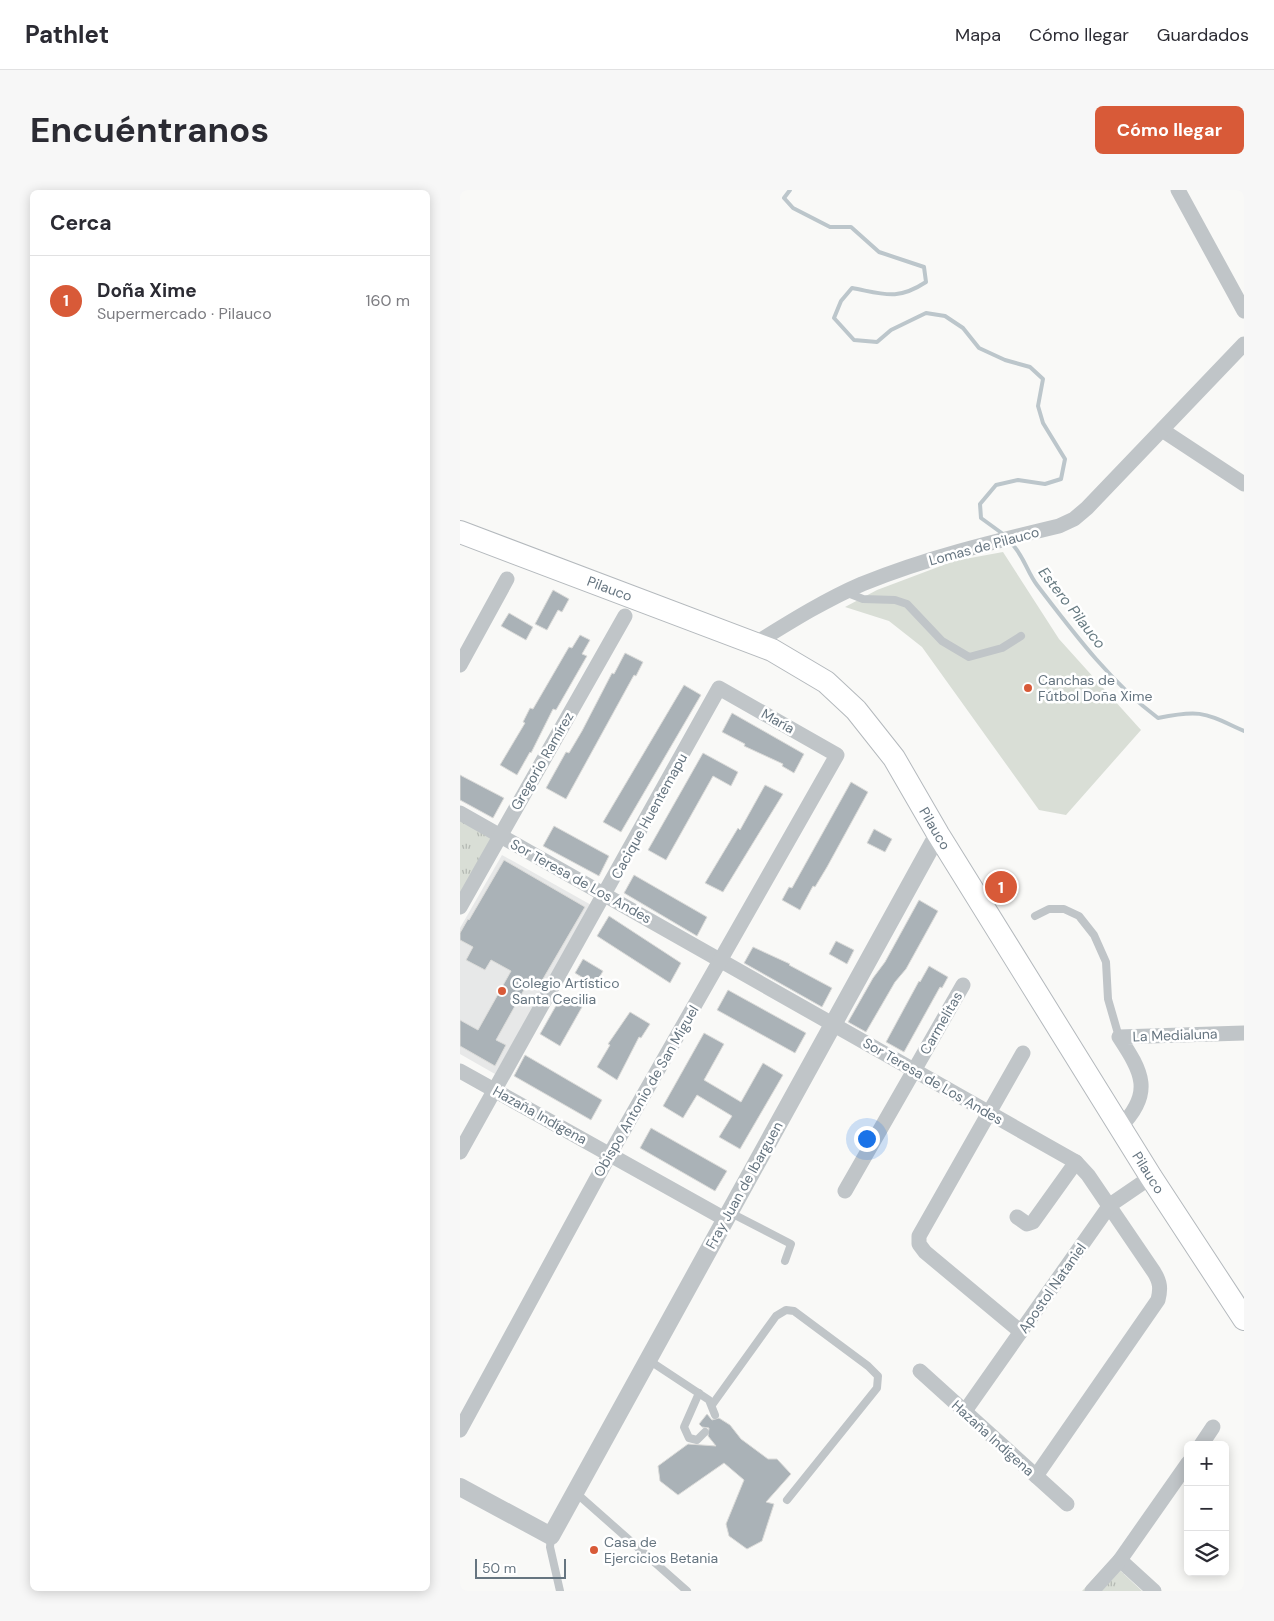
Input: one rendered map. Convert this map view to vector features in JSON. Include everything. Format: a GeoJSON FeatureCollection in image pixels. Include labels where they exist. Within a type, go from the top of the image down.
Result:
{"type":"FeatureCollection","features":[{"type":"Feature","properties":{"kind":"main road","name":"Pilauco"},"geometry":{"type":"LineString","coordinates":[[460,532],[756,644],[809,670],[856,710],[894,758],[938,834],[1120,1127],[1244,1319]]}},
{"type":"Feature","properties":{"kind":"street"},"geometry":{"type":"LineString","coordinates":[[1178,190],[1244,311]]}},
{"type":"Feature","properties":{"kind":"street","name":"Lomas de Pilauco"},"geometry":{"type":"LineString","coordinates":[[756,644],[812,609],[845,592],[947,553],[1059,526],[1074,519],[1087,508],[1244,344]]}},
{"type":"Feature","properties":{"kind":"street"},"geometry":{"type":"LineString","coordinates":[[1162,430],[1244,484]]}},
{"type":"Feature","properties":{"kind":"street"},"geometry":{"type":"LineString","coordinates":[[460,665],[507,579]]}},
{"type":"Feature","properties":{"kind":"street","name":"Gregorio Ramírez"},"geometry":{"type":"LineString","coordinates":[[460,907],[625,616]]}},
{"type":"Feature","properties":{"kind":"street","name":"María"},"geometry":{"type":"LineString","coordinates":[[720,688],[836,754]]}},
{"type":"Feature","properties":{"kind":"street","name":"Cacique Huentemapu"},"geometry":{"type":"LineString","coordinates":[[460,1152],[720,688]]}},
{"type":"Feature","properties":{"kind":"street","name":"Obispo Antonio de San Miguel"},"geometry":{"type":"LineString","coordinates":[[460,1430],[610,1154],[836,754]]}},
{"type":"Feature","properties":{"kind":"street","name":"Sor Teresa de Los Andes"},"geometry":{"type":"LineString","coordinates":[[460,813],[1076,1162],[1110,1205],[1160,1282],[1158,1300],[1036,1476]]}},
{"type":"Feature","properties":{"kind":"street","name":"Fray Juan de Ibarguen"},"geometry":{"type":"LineString","coordinates":[[551,1536],[938,834]]}},
{"type":"Feature","properties":{"kind":"street","name":"Carmelitas"},"geometry":{"type":"LineString","coordinates":[[845,1190],[963,985]]}},
{"type":"Feature","properties":{"kind":"street","name":"La Medialuna"},"geometry":{"type":"LineString","coordinates":[[1119,1037],[1244,1033]]}},
{"type":"Feature","properties":{"kind":"street","name":"La Medialuna"},"geometry":{"type":"LineString","coordinates":[[1119,1037],[1136,1064],[1141,1079],[1140,1102],[1120,1127]]}},
{"type":"Feature","properties":{"kind":"street"},"geometry":{"type":"LineString","coordinates":[[1022,1332],[925,1252],[919,1244],[919,1236],[1023,1053]]}},
{"type":"Feature","properties":{"kind":"street","name":"Hazaña Indígena"},"geometry":{"type":"LineString","coordinates":[[460,1071],[610,1154],[727,1215]]}},
{"type":"Feature","properties":{"kind":"street"},"geometry":{"type":"LineString","coordinates":[[1017,1217],[1027,1224],[1033,1222],[1076,1162]]}},
{"type":"Feature","properties":{"kind":"street","name":"Apostol Nataniel"},"geometry":{"type":"LineString","coordinates":[[965,1411],[1110,1205],[1152,1177]]}},
{"type":"Feature","properties":{"kind":"street","name":"Hazaña Indígena"},"geometry":{"type":"LineString","coordinates":[[920,1371],[1067,1504]]}},
{"type":"Feature","properties":{"kind":"street"},"geometry":{"type":"LineString","coordinates":[[1203,1441],[1213,1426]]}},
{"type":"Feature","properties":{"kind":"street"},"geometry":{"type":"LineString","coordinates":[[1092,1591],[1120,1560],[1184,1469]]}},
{"type":"Feature","properties":{"kind":"street"},"geometry":{"type":"LineString","coordinates":[[460,1487],[551,1536]]}},
{"type":"Feature","properties":{"kind":"street"},"geometry":{"type":"LineString","coordinates":[[1120,1560],[1154,1591]]}},
{"type":"Feature","properties":{"kind":"lane"},"geometry":{"type":"LineString","coordinates":[[845,592],[862,599],[895,600],[906,604],[942,641],[969,656],[1002,648],[1021,636]]}},
{"type":"Feature","properties":{"kind":"lane"},"geometry":{"type":"LineString","coordinates":[[1035,916],[1049,909],[1064,909],[1078,916],[1094,935],[1106,962],[1108,999],[1119,1037]]}},
{"type":"Feature","properties":{"kind":"lane","name":"Hazaña Indígena"},"geometry":{"type":"LineString","coordinates":[[727,1215],[791,1244],[785,1262]]}},
{"type":"Feature","properties":{"kind":"lane"},"geometry":{"type":"LineString","coordinates":[[712,1405],[776,1316],[786,1310],[794,1311],[868,1366],[878,1376],[877,1388],[787,1500]]}},
{"type":"Feature","properties":{"kind":"lane"},"geometry":{"type":"LineString","coordinates":[[647,1360],[699,1393],[712,1405],[715,1416]]}},
{"type":"Feature","properties":{"kind":"lane"},"geometry":{"type":"LineString","coordinates":[[699,1393],[684,1427],[689,1438],[697,1440],[705,1432]]}},
{"type":"Feature","properties":{"kind":"lane"},"geometry":{"type":"LineString","coordinates":[[575,1492],[687,1591]]}},
{"type":"Feature","properties":{"kind":"lane"},"geometry":{"type":"LineString","coordinates":[[551,1536],[550,1548],[560,1591]]}},
{"type":"Feature","properties":{"kind":"shaded area","name":"Colegio Artístico Santa Cecilia"},"geometry":{"type":"Polygon","coordinates":[[[502,855],[593,906],[495,1074],[460,1054],[460,928],[502,855]]]}},
{"type":"Feature","properties":{"kind":"green space","name":"Canchas de Fútbol Doña Xime"},"geometry":{"type":"Polygon","coordinates":[[[1003,552],[1059,639],[1141,730],[1066,815],[1039,810],[922,647],[889,621],[845,607],[877,590],[954,561],[1003,552]]]}},
{"type":"Feature","properties":{"kind":"green space"},"geometry":{"type":"Polygon","coordinates":[[[460,819],[495,838],[460,900],[460,819]]]}},
{"type":"Feature","properties":{"kind":"green space"},"geometry":{"type":"Polygon","coordinates":[[[1110,1561],[1142,1591],[1082,1591],[1110,1561]]]}},
{"type":"Feature","properties":{"kind":"building"},"geometry":{"type":"Polygon","coordinates":[[[553,590],[569,599],[562,612],[558,610],[547,630],[535,624],[553,590]]]}},
{"type":"Feature","properties":{"kind":"building"},"geometry":{"type":"Polygon","coordinates":[[[509,613],[533,627],[526,640],[501,626],[509,613]]]}},
{"type":"Feature","properties":{"kind":"building"},"geometry":{"type":"Polygon","coordinates":[[[580,635],[590,640],[582,654],[587,656],[556,710],[553,709],[531,753],[517,775],[500,765],[525,723],[523,722],[530,708],[533,709],[569,647],[572,648],[580,635]]]}},
{"type":"Feature","properties":{"kind":"building"},"geometry":{"type":"Polygon","coordinates":[[[625,653],[643,662],[566,799],[546,788],[566,752],[569,753],[582,731],[612,673],[614,674],[625,653]]]}},
{"type":"Feature","properties":{"kind":"building"},"geometry":{"type":"Polygon","coordinates":[[[684,685],[701,695],[621,832],[603,822],[684,685]]]}},
{"type":"Feature","properties":{"kind":"building"},"geometry":{"type":"Polygon","coordinates":[[[732,713],[804,754],[794,773],[782,766],[783,764],[744,746],[745,744],[722,732],[732,713]]]}},
{"type":"Feature","properties":{"kind":"building"},"geometry":{"type":"Polygon","coordinates":[[[703,753],[738,772],[731,786],[713,776],[666,860],[648,850],[703,753]]]}},
{"type":"Feature","properties":{"kind":"building"},"geometry":{"type":"Polygon","coordinates":[[[460,775],[504,798],[493,818],[460,800],[460,775]]]}},
{"type":"Feature","properties":{"kind":"building"},"geometry":{"type":"Polygon","coordinates":[[[851,782],[868,792],[827,867],[815,887],[813,886],[800,910],[782,900],[789,887],[792,888],[851,782]]]}},
{"type":"Feature","properties":{"kind":"building"},"geometry":{"type":"Polygon","coordinates":[[[765,785],[783,794],[723,892],[705,883],[738,828],[740,830],[765,785]]]}},
{"type":"Feature","properties":{"kind":"building"},"geometry":{"type":"Polygon","coordinates":[[[554,826],[609,856],[599,876],[543,846],[554,826]]]}},
{"type":"Feature","properties":{"kind":"building"},"geometry":{"type":"Polygon","coordinates":[[[874,829],[892,839],[885,852],[867,843],[874,829]]]}},
{"type":"Feature","properties":{"kind":"building","name":"Colegio Artístico Santa Cecilia"},"geometry":{"type":"Polygon","coordinates":[[[504,860],[585,907],[540,984],[530,979],[496,1040],[506,1045],[495,1066],[460,1046],[460,1020],[478,1030],[511,971],[491,960],[485,970],[466,960],[473,947],[460,940],[460,933],[504,860]]]}},
{"type":"Feature","properties":{"kind":"building"},"geometry":{"type":"Polygon","coordinates":[[[634,875],[707,917],[697,936],[624,893],[634,875]]]}},
{"type":"Feature","properties":{"kind":"building"},"geometry":{"type":"Polygon","coordinates":[[[919,900],[938,911],[906,969],[895,982],[866,1032],[848,1022],[873,978],[885,962],[919,900]]]}},
{"type":"Feature","properties":{"kind":"building"},"geometry":{"type":"Polygon","coordinates":[[[609,916],[681,963],[670,983],[597,936],[609,916]]]}},
{"type":"Feature","properties":{"kind":"building"},"geometry":{"type":"Polygon","coordinates":[[[836,941],[854,950],[847,964],[829,954],[836,941]]]}},
{"type":"Feature","properties":{"kind":"building"},"geometry":{"type":"Polygon","coordinates":[[[753,947],[790,964],[832,988],[822,1007],[744,963],[753,947]]]}},
{"type":"Feature","properties":{"kind":"building"},"geometry":{"type":"Polygon","coordinates":[[[583,959],[603,971],[595,985],[575,973],[583,959]]]}},
{"type":"Feature","properties":{"kind":"building"},"geometry":{"type":"Polygon","coordinates":[[[929,966],[948,977],[942,988],[940,987],[904,1052],[886,1042],[929,966]]]}},
{"type":"Feature","properties":{"kind":"building"},"geometry":{"type":"Polygon","coordinates":[[[728,990],[806,1033],[795,1053],[717,1010],[728,990]]]}},
{"type":"Feature","properties":{"kind":"building"},"geometry":{"type":"Polygon","coordinates":[[[562,995],[582,1007],[560,1046],[540,1034],[562,995]]]}},
{"type":"Feature","properties":{"kind":"building"},"geometry":{"type":"Polygon","coordinates":[[[630,1012],[650,1024],[641,1038],[639,1037],[617,1080],[597,1067],[610,1045],[608,1044],[630,1012]]]}},
{"type":"Feature","properties":{"kind":"building"},"geometry":{"type":"Polygon","coordinates":[[[704,1033],[724,1044],[704,1080],[741,1102],[763,1063],[783,1075],[740,1149],[719,1137],[732,1116],[697,1095],[683,1118],[663,1106],[704,1033]]]}},
{"type":"Feature","properties":{"kind":"building"},"geometry":{"type":"Polygon","coordinates":[[[525,1055],[602,1100],[591,1120],[514,1076],[525,1055]]]}},
{"type":"Feature","properties":{"kind":"building"},"geometry":{"type":"Polygon","coordinates":[[[651,1128],[727,1171],[715,1191],[640,1148],[651,1128]]]}},
{"type":"Feature","properties":{"kind":"building"},"geometry":{"type":"Polygon","coordinates":[[[707,1414],[712,1420],[719,1418],[730,1425],[741,1439],[768,1459],[777,1459],[791,1474],[766,1502],[774,1504],[762,1541],[747,1549],[729,1536],[726,1524],[744,1480],[724,1463],[678,1495],[660,1481],[658,1466],[688,1444],[716,1446],[708,1436],[709,1428],[702,1427],[699,1424],[707,1414]]]}},
{"type":"Feature","properties":{"kind":"waterway","name":"Estero Pilauco"},"geometry":{"type":"LineString","coordinates":[[790,190],[784,198],[793,208],[830,227],[851,227],[879,252],[924,267],[926,282],[907,292],[882,294],[852,288],[841,301],[834,318],[854,340],[877,342],[891,330],[926,313],[945,316],[963,328],[979,348],[1005,360],[1030,367],[1043,379],[1038,406],[1043,423],[1065,459],[1061,479],[1045,484],[1018,480],[996,485],[980,504],[981,518],[1003,534]]}},
{"type":"Feature","properties":{"kind":"waterway","name":"Estero Pilauco"},"geometry":{"type":"LineString","coordinates":[[1011,543],[1019,552],[1037,585],[1093,656],[1124,689],[1158,718],[1194,713],[1202,714],[1244,731]]}},
{"type":"Feature","properties":{"kind":"place","name":"Canchas de Fútbol Doña Xime"},"geometry":{"type":"Point","coordinates":[1028,688]}},
{"type":"Feature","properties":{"kind":"place","name":"Doña Xime"},"geometry":{"type":"Point","coordinates":[1001,887]}},
{"type":"Feature","properties":{"kind":"place","name":"Colegio Artístico Santa Cecilia"},"geometry":{"type":"Point","coordinates":[502,991]}},
{"type":"Feature","properties":{"kind":"place","name":"Casa de Ejercicios Betania"},"geometry":{"type":"Point","coordinates":[594,1550]}}]}
